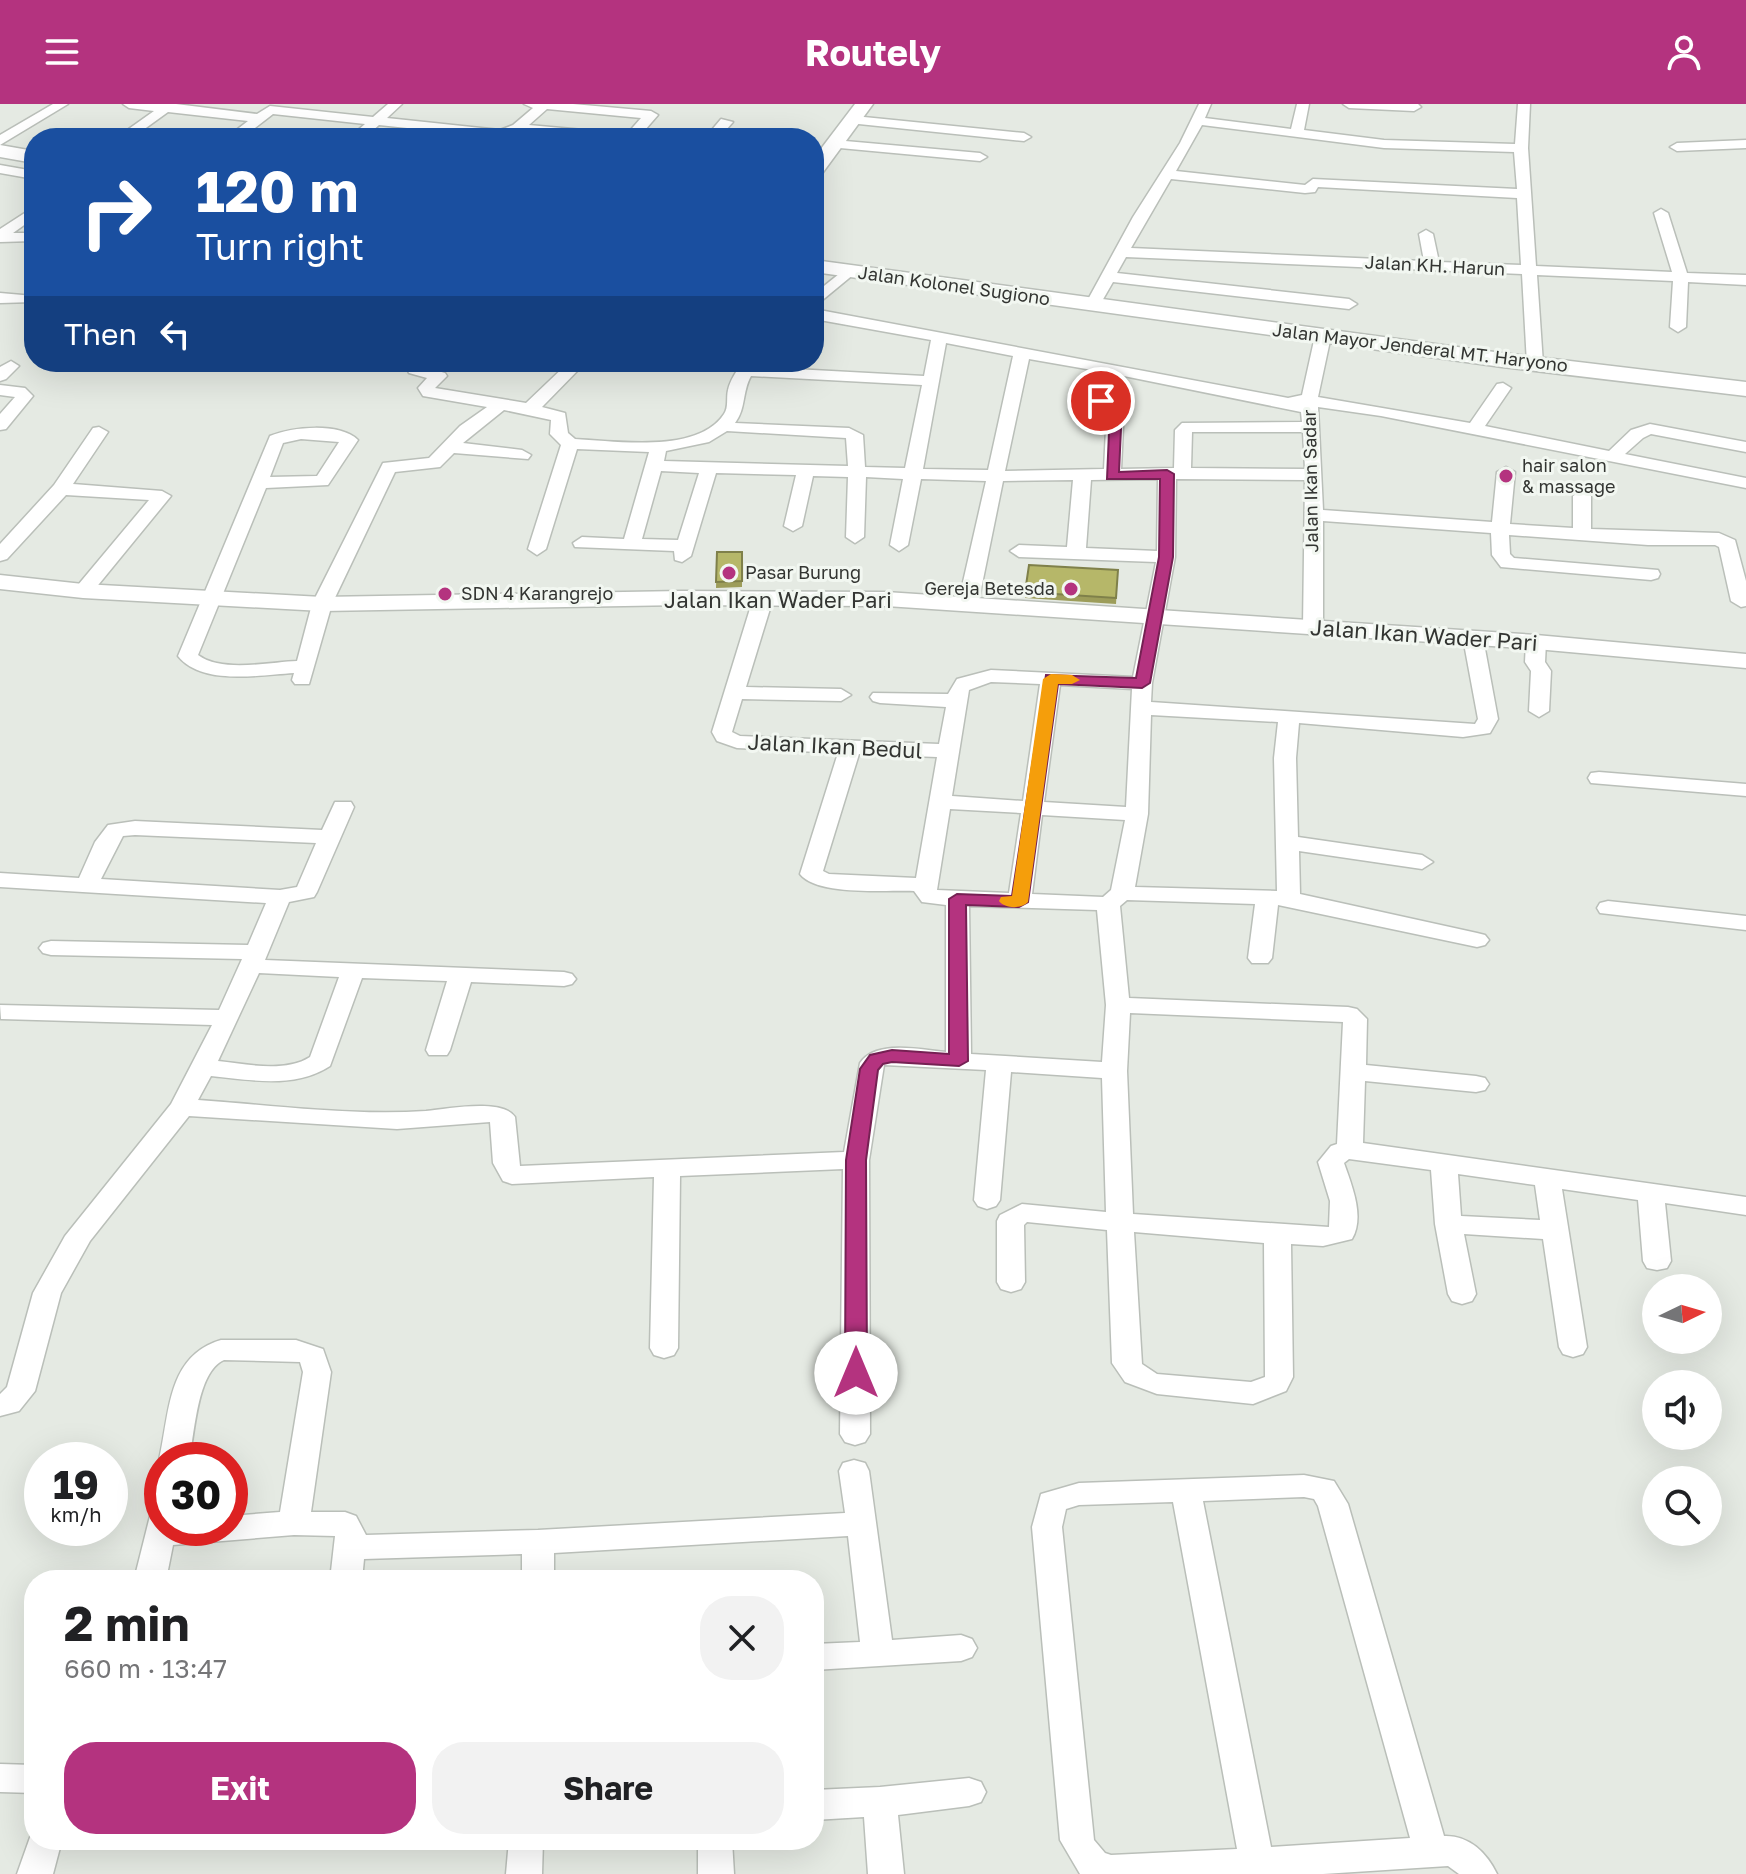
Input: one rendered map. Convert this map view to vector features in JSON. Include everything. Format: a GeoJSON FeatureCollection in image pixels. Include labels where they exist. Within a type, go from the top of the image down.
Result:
{"type":"FeatureCollection","features":[{"type":"Feature","properties":{"kind":"main road"},"geometry":{"type":"LineString","coordinates":[[824,154],[859,112]]}},
{"type":"Feature","properties":{"kind":"main road"},"geometry":{"type":"LineString","coordinates":[[0,151],[24,155]]}},
{"type":"Feature","properties":{"kind":"main road","name":"Jalan Kolonel Sugiono"},"geometry":{"type":"LineString","coordinates":[[824,267],[1093,305]]}},
{"type":"Feature","properties":{"kind":"main road","name":"Jalan Mayor Jenderal MT. Haryono"},"geometry":{"type":"LineString","coordinates":[[1093,305],[1746,389]]}},
{"type":"Feature","properties":{"kind":"street"},"geometry":{"type":"LineString","coordinates":[[0,141],[62,104]]}},
{"type":"Feature","properties":{"kind":"street"},"geometry":{"type":"LineString","coordinates":[[129,104],[270,111],[430,128]]}},
{"type":"Feature","properties":{"kind":"street"},"geometry":{"type":"LineString","coordinates":[[368,128],[396,104]]}},
{"type":"Feature","properties":{"kind":"street"},"geometry":{"type":"LineString","coordinates":[[529,104],[631,108],[652,116],[641,128]]}},
{"type":"Feature","properties":{"kind":"street"},"geometry":{"type":"LineString","coordinates":[[1093,305],[1205,104]]}},
{"type":"Feature","properties":{"kind":"street"},"geometry":{"type":"LineString","coordinates":[[1297,134],[1303,104]]}},
{"type":"Feature","properties":{"kind":"street"},"geometry":{"type":"LineString","coordinates":[[1349,104],[1414,107]]}},
{"type":"Feature","properties":{"kind":"street"},"geometry":{"type":"LineString","coordinates":[[1524,104],[1521,148],[1535,364]]}},
{"type":"Feature","properties":{"kind":"street"},"geometry":{"type":"LineString","coordinates":[[518,128],[544,105]]}},
{"type":"Feature","properties":{"kind":"street"},"geometry":{"type":"LineString","coordinates":[[137,128],[168,106]]}},
{"type":"Feature","properties":{"kind":"street"},"geometry":{"type":"LineString","coordinates":[[247,128],[270,111]]}},
{"type":"Feature","properties":{"kind":"street"},"geometry":{"type":"LineString","coordinates":[[859,112],[1024,137]]}},
{"type":"Feature","properties":{"kind":"street"},"geometry":{"type":"LineString","coordinates":[[1198,121],[1395,149],[1521,148]]}},
{"type":"Feature","properties":{"kind":"street"},"geometry":{"type":"LineString","coordinates":[[721,128],[726,122]]}},
{"type":"Feature","properties":{"kind":"street"},"geometry":{"type":"LineString","coordinates":[[1677,147],[1746,144]]}},
{"type":"Feature","properties":{"kind":"street"},"geometry":{"type":"LineString","coordinates":[[824,156],[980,157]]}},
{"type":"Feature","properties":{"kind":"street"},"geometry":{"type":"LineString","coordinates":[[0,169],[24,173]]}},
{"type":"Feature","properties":{"kind":"street"},"geometry":{"type":"LineString","coordinates":[[1167,174],[1308,190],[1313,183],[1396,181],[1524,194]]}},
{"type":"Feature","properties":{"kind":"street"},"geometry":{"type":"LineString","coordinates":[[1661,213],[1681,277],[1678,327]]}},
{"type":"Feature","properties":{"kind":"street"},"geometry":{"type":"LineString","coordinates":[[0,237],[24,219]]}},
{"type":"Feature","properties":{"kind":"street"},"geometry":{"type":"LineString","coordinates":[[1426,234],[1432,266]]}},
{"type":"Feature","properties":{"kind":"street"},"geometry":{"type":"LineString","coordinates":[[0,237],[24,237]]}},
{"type":"Feature","properties":{"kind":"street","name":"Jalan KH. Harun"},"geometry":{"type":"LineString","coordinates":[[1123,252],[1746,280]]}},
{"type":"Feature","properties":{"kind":"street"},"geometry":{"type":"LineString","coordinates":[[824,293],[849,271]]}},
{"type":"Feature","properties":{"kind":"street"},"geometry":{"type":"LineString","coordinates":[[1110,277],[1349,304]]}},
{"type":"Feature","properties":{"kind":"street"},"geometry":{"type":"LineString","coordinates":[[0,298],[24,299]]}},
{"type":"Feature","properties":{"kind":"street"},"geometry":{"type":"LineString","coordinates":[[824,316],[1263,397],[1310,412],[1474,430],[1746,483]]}},
{"type":"Feature","properties":{"kind":"street","name":"Jalan Ikan Sadar"},"geometry":{"type":"LineString","coordinates":[[1313,627],[1314,475],[1310,412],[1323,336]]}},
{"type":"Feature","properties":{"kind":"street"},"geometry":{"type":"LineString","coordinates":[[899,545],[939,338]]}},
{"type":"Feature","properties":{"kind":"street"},"geometry":{"type":"LineString","coordinates":[[968,604],[1022,352]]}},
{"type":"Feature","properties":{"kind":"street"},"geometry":{"type":"LineString","coordinates":[[1107,370],[1100,400],[1116,407],[1112,476]]}},
{"type":"Feature","properties":{"kind":"street"},"geometry":{"type":"LineString","coordinates":[[425,372],[439,376],[426,391],[559,417],[559,434],[570,444],[659,446],[701,439],[724,425],[735,411],[736,391],[745,372]]}},
{"type":"Feature","properties":{"kind":"street"},"geometry":{"type":"LineString","coordinates":[[530,409],[568,372]]}},
{"type":"Feature","properties":{"kind":"street"},"geometry":{"type":"LineString","coordinates":[[821,372],[931,381]]}},
{"type":"Feature","properties":{"kind":"street"},"geometry":{"type":"LineString","coordinates":[[1474,430],[1503,388]]}},
{"type":"Feature","properties":{"kind":"street"},"geometry":{"type":"LineString","coordinates":[[0,390],[19,392],[25,396],[0,425]]}},
{"type":"Feature","properties":{"kind":"street"},"geometry":{"type":"LineString","coordinates":[[261,483],[322,481],[349,440],[341,437],[280,437],[207,599],[188,656],[195,664],[212,669],[304,674],[322,604],[389,467],[430,465],[439,460],[449,447],[501,404]]}},
{"type":"Feature","properties":{"kind":"street"},"geometry":{"type":"LineString","coordinates":[[1277,1234],[1279,1377],[1269,1389],[1253,1393],[1157,1384],[1146,1382],[1130,1371],[1126,1363],[1114,1071],[1118,1005],[1115,899],[1137,814],[1144,708],[1142,683],[1166,557],[1174,474],[1184,430],[1188,427],[1310,412]]}},
{"type":"Feature","properties":{"kind":"street"},"geometry":{"type":"LineString","coordinates":[[724,425],[740,429],[854,435],[857,472],[855,537]]}},
{"type":"Feature","properties":{"kind":"street"},"geometry":{"type":"LineString","coordinates":[[1614,455],[1637,434],[1650,429],[1746,447]]}},
{"type":"Feature","properties":{"kind":"street"},"geometry":{"type":"LineString","coordinates":[[0,555],[61,489],[99,432]]}},
{"type":"Feature","properties":{"kind":"street"},"geometry":{"type":"LineString","coordinates":[[537,549],[570,444]]}},
{"type":"Feature","properties":{"kind":"street"},"geometry":{"type":"LineString","coordinates":[[631,545],[659,446]]}},
{"type":"Feature","properties":{"kind":"street"},"geometry":{"type":"LineString","coordinates":[[449,447],[522,455]]}},
{"type":"Feature","properties":{"kind":"street"},"geometry":{"type":"LineString","coordinates":[[654,466],[996,476],[1274,472],[1314,475]]}},
{"type":"Feature","properties":{"kind":"street"},"geometry":{"type":"LineString","coordinates":[[582,543],[682,551],[709,467]]}},
{"type":"Feature","properties":{"kind":"street"},"geometry":{"type":"LineString","coordinates":[[793,526],[806,470]]}},
{"type":"Feature","properties":{"kind":"street"},"geometry":{"type":"LineString","coordinates":[[1506,472],[1500,529],[1501,555],[1508,563],[1653,581],[1648,539]]}},
{"type":"Feature","properties":{"kind":"street"},"geometry":{"type":"LineString","coordinates":[[1076,554],[1082,476]]}},
{"type":"Feature","properties":{"kind":"street"},"geometry":{"type":"LineString","coordinates":[[61,489],[162,496],[83,591]]}},
{"type":"Feature","properties":{"kind":"street"},"geometry":{"type":"LineString","coordinates":[[1582,496],[1582,535]]}},
{"type":"Feature","properties":{"kind":"street"},"geometry":{"type":"LineString","coordinates":[[1313,515],[1582,535],[1726,542],[1741,601]]}},
{"type":"Feature","properties":{"kind":"street"},"geometry":{"type":"LineString","coordinates":[[1019,551],[1166,557]]}},
{"type":"Feature","properties":{"kind":"street","name":"Jalan Ikan Wader Pari"},"geometry":{"type":"LineString","coordinates":[[0,582],[83,591],[322,604],[886,599],[1536,642],[1746,661]]}},
{"type":"Feature","properties":{"kind":"street","name":"Jalan Ikan Bedul"},"geometry":{"type":"LineString","coordinates":[[763,599],[722,732],[729,740],[947,751]]}},
{"type":"Feature","properties":{"kind":"street"},"geometry":{"type":"LineString","coordinates":[[1144,708],[1289,716],[1463,731],[1483,729],[1488,719],[1473,638]]}},
{"type":"Feature","properties":{"kind":"street"},"geometry":{"type":"LineString","coordinates":[[1536,642],[1535,662],[1541,671],[1539,711]]}},
{"type":"Feature","properties":{"kind":"street"},"geometry":{"type":"LineString","coordinates":[[1142,683],[991,676],[964,683],[959,690],[947,751],[925,891],[930,897],[1019,902],[1278,898],[1477,940]]}},
{"type":"Feature","properties":{"kind":"street"},"geometry":{"type":"LineString","coordinates":[[1019,902],[1051,679]]}},
{"type":"Feature","properties":{"kind":"street"},"geometry":{"type":"LineString","coordinates":[[734,693],[841,695]]}},
{"type":"Feature","properties":{"kind":"street"},"geometry":{"type":"LineString","coordinates":[[880,697],[957,701]]}},
{"type":"Feature","properties":{"kind":"street"},"geometry":{"type":"LineString","coordinates":[[1260,958],[1278,898],[1288,843],[1285,758],[1289,716]]}},
{"type":"Feature","properties":{"kind":"street"},"geometry":{"type":"LineString","coordinates":[[850,747],[811,874],[824,881],[926,885]]}},
{"type":"Feature","properties":{"kind":"street"},"geometry":{"type":"LineString","coordinates":[[1599,778],[1746,790]]}},
{"type":"Feature","properties":{"kind":"street"},"geometry":{"type":"LineString","coordinates":[[939,802],[1137,814]]}},
{"type":"Feature","properties":{"kind":"street"},"geometry":{"type":"LineString","coordinates":[[0,880],[280,897],[306,892],[343,807]]}},
{"type":"Feature","properties":{"kind":"street"},"geometry":{"type":"LineString","coordinates":[[86,887],[106,842],[116,830],[135,828],[329,837]]}},
{"type":"Feature","properties":{"kind":"street"},"geometry":{"type":"LineString","coordinates":[[1288,843],[1422,862]]}},
{"type":"Feature","properties":{"kind":"street"},"geometry":{"type":"LineString","coordinates":[[0,1405],[9,1403],[20,1391],[47,1293],[79,1236],[182,1107],[228,1018],[280,897]]}},
{"type":"Feature","properties":{"kind":"street"},"geometry":{"type":"LineString","coordinates":[[957,899],[959,1061]]}},
{"type":"Feature","properties":{"kind":"street"},"geometry":{"type":"LineString","coordinates":[[1608,908],[1746,923]]}},
{"type":"Feature","properties":{"kind":"street"},"geometry":{"type":"LineString","coordinates":[[51,948],[253,959],[353,970],[564,979]]}},
{"type":"Feature","properties":{"kind":"street"},"geometry":{"type":"LineString","coordinates":[[201,1067],[285,1073],[313,1069],[321,1061],[353,970]]}},
{"type":"Feature","properties":{"kind":"street"},"geometry":{"type":"LineString","coordinates":[[438,1050],[461,976]]}},
{"type":"Feature","properties":{"kind":"street"},"geometry":{"type":"LineString","coordinates":[[1118,1005],[1353,1016],[1356,1023],[1350,1150]]}},
{"type":"Feature","properties":{"kind":"street"},"geometry":{"type":"LineString","coordinates":[[1,1012],[228,1018]]}},
{"type":"Feature","properties":{"kind":"street"},"geometry":{"type":"LineString","coordinates":[[855,1434],[856,1160],[869,1069],[876,1059],[892,1056],[1114,1071]]}},
{"type":"Feature","properties":{"kind":"street"},"geometry":{"type":"LineString","coordinates":[[987,1200],[999,1063]]}},
{"type":"Feature","properties":{"kind":"street"},"geometry":{"type":"LineString","coordinates":[[1353,1072],[1476,1084]]}},
{"type":"Feature","properties":{"kind":"street"},"geometry":{"type":"LineString","coordinates":[[182,1107],[397,1121],[494,1114],[502,1117],[506,1134],[505,1167],[512,1175],[856,1160]]}},
{"type":"Feature","properties":{"kind":"street"},"geometry":{"type":"LineString","coordinates":[[1011,1282],[1010,1221],[1022,1213],[1323,1237],[1342,1233],[1343,1201],[1331,1162],[1340,1152],[1350,1150],[1746,1206]]}},
{"type":"Feature","properties":{"kind":"street"},"geometry":{"type":"LineString","coordinates":[[1444,1164],[1448,1224],[1462,1294]]}},
{"type":"Feature","properties":{"kind":"street"},"geometry":{"type":"LineString","coordinates":[[664,1348],[667,1170]]}},
{"type":"Feature","properties":{"kind":"street"},"geometry":{"type":"LineString","coordinates":[[1547,1178],[1573,1347]]}},
{"type":"Feature","properties":{"kind":"street"},"geometry":{"type":"LineString","coordinates":[[1651,1192],[1657,1261]]}},
{"type":"Feature","properties":{"kind":"street"},"geometry":{"type":"LineString","coordinates":[[1448,1224],[1553,1230]]}},
{"type":"Feature","properties":{"kind":"street"},"geometry":{"type":"LineString","coordinates":[[178,1442],[192,1374],[205,1357],[221,1350],[296,1350],[313,1356],[317,1372],[294,1523]]}},
{"type":"Feature","properties":{"kind":"street"},"geometry":{"type":"LineString","coordinates":[[854,1471],[875,1618],[876,1654]]}},
{"type":"Feature","properties":{"kind":"street"},"geometry":{"type":"LineString","coordinates":[[1431,1852],[1333,1504],[1323,1489],[1304,1486],[1079,1494],[1052,1502],[1047,1527],[1077,1840],[1084,1859],[1099,1870],[1453,1851],[1474,1865],[1479,1874]]}},
{"type":"Feature","properties":{"kind":"street"},"geometry":{"type":"LineString","coordinates":[[1186,1489],[1257,1863]]}},
{"type":"Feature","properties":{"kind":"street"},"geometry":{"type":"LineString","coordinates":[[248,1524],[345,1524],[351,1532],[347,1570]]}},
{"type":"Feature","properties":{"kind":"street"},"geometry":{"type":"LineString","coordinates":[[350,1547],[538,1542],[860,1524]]}},
{"type":"Feature","properties":{"kind":"street"},"geometry":{"type":"LineString","coordinates":[[538,1542],[538,1570]]}},
{"type":"Feature","properties":{"kind":"street"},"geometry":{"type":"LineString","coordinates":[[152,1570],[156,1546]]}},
{"type":"Feature","properties":{"kind":"street"},"geometry":{"type":"LineString","coordinates":[[824,1657],[961,1648]]}},
{"type":"Feature","properties":{"kind":"street"},"geometry":{"type":"LineString","coordinates":[[0,1778],[24,1779]]}},
{"type":"Feature","properties":{"kind":"street"},"geometry":{"type":"LineString","coordinates":[[824,1805],[969,1792]]}},
{"type":"Feature","properties":{"kind":"street"},"geometry":{"type":"LineString","coordinates":[[880,1802],[886,1874]]}},
{"type":"Feature","properties":{"kind":"street"},"geometry":{"type":"LineString","coordinates":[[35,1874],[42,1850]]}},
{"type":"Feature","properties":{"kind":"street"},"geometry":{"type":"LineString","coordinates":[[524,1874],[525,1850]]}},
{"type":"Feature","properties":{"kind":"street"},"geometry":{"type":"LineString","coordinates":[[715,1850],[716,1874]]}},
{"type":"Feature","properties":{"kind":"building","name":"Pasar Burung"},"geometry":{"type":"Polygon","coordinates":[[[717,552],[742,552],[742,581],[716,582],[717,552]]]}},
{"type":"Feature","properties":{"kind":"building","name":"Gereja Betesda"},"geometry":{"type":"Polygon","coordinates":[[[1029,565],[1118,570],[1116,598],[1025,592],[1029,565]]]}},
{"type":"Feature","properties":{"kind":"slow traffic"},"geometry":{"type":"LineString","coordinates":[[1007,901],[1019,902],[1051,679],[1072,680]]}},
{"type":"Feature","properties":{"kind":"place","name":"hair salon & massage"},"geometry":{"type":"Point","coordinates":[1506,476]}},
{"type":"Feature","properties":{"kind":"place","name":"Pasar Burung"},"geometry":{"type":"Point","coordinates":[729,573]}},
{"type":"Feature","properties":{"kind":"place","name":"Gereja Betesda"},"geometry":{"type":"Point","coordinates":[1071,589]}},
{"type":"Feature","properties":{"kind":"place","name":"SDN 4 Karangrejo"},"geometry":{"type":"Point","coordinates":[445,594]}},
{"type":"Feature","properties":{"kind":"route"},"geometry":{"type":"LineString","coordinates":[[856,1373],[856,1160],[869,1069],[876,1059],[892,1056],[959,1061],[957,899],[1019,902],[1051,679],[1142,683],[1166,557],[1167,474],[1112,476],[1116,407],[1101,401]]}}]}
